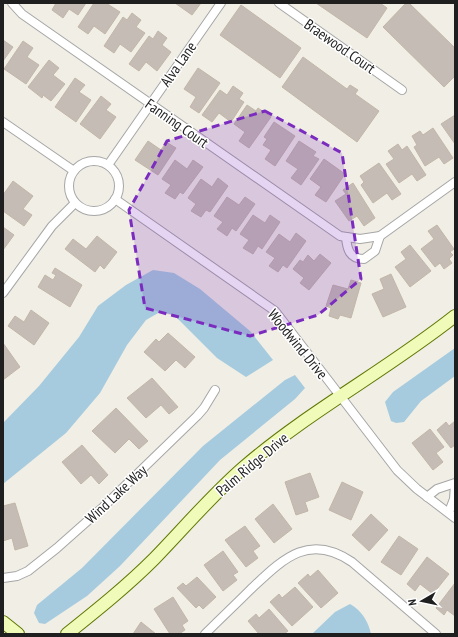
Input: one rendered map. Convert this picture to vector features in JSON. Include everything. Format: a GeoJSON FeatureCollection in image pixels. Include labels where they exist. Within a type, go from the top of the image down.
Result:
{"type":"FeatureCollection","features":[{"type":"Feature","properties":{"kind":"street","name":"Fanning Court"},"geometry":{"type":"LineString","coordinates":[[12,3],[22,14],[324,226],[346,238],[360,240],[380,236],[455,182]]}},
{"type":"Feature","properties":{"kind":"street","name":"Alva Lane"},"geometry":{"type":"LineString","coordinates":[[108,165],[221,3]]}},
{"type":"Feature","properties":{"kind":"street","name":"Braewood Court"},"geometry":{"type":"LineString","coordinates":[[278,3],[402,90]]}},
{"type":"Feature","properties":{"kind":"street"},"geometry":{"type":"LineString","coordinates":[[3,122],[74,171]]}},
{"type":"Feature","properties":{"kind":"street"},"geometry":{"type":"LineString","coordinates":[[95,161],[108,165],[114,171],[118,179],[118,191],[115,199],[110,204],[98,210],[90,210],[75,203],[70,192],[70,179],[74,171],[86,162],[95,161]]}},
{"type":"Feature","properties":{"kind":"street","name":"Woodwind Drive"},"geometry":{"type":"LineString","coordinates":[[115,199],[274,311],[397,470],[427,497],[452,515]]}},
{"type":"Feature","properties":{"kind":"street"},"geometry":{"type":"LineString","coordinates":[[3,292],[52,226],[75,203]]}},
{"type":"Feature","properties":{"kind":"street","name":"Fanning Court"},"geometry":{"type":"LineString","coordinates":[[346,238],[347,246],[351,255],[355,258],[364,259],[375,251],[380,236]]}},
{"type":"Feature","properties":{"kind":"street","name":"Palm Ridge Drive"},"geometry":{"type":"LineString","coordinates":[[67,634],[126,585],[221,488],[243,468],[278,440],[422,342],[455,316]]}},
{"type":"Feature","properties":{"kind":"street","name":"Wind Lake Way"},"geometry":{"type":"LineString","coordinates":[[3,578],[17,576],[28,571],[68,538],[197,416],[214,390]]}},
{"type":"Feature","properties":{"kind":"street"},"geometry":{"type":"LineString","coordinates":[[427,497],[436,489],[455,484],[452,515]]}},
{"type":"Feature","properties":{"kind":"street"},"geometry":{"type":"LineString","coordinates":[[205,634],[284,559],[301,551],[318,549],[336,553],[352,562],[436,634]]}},
{"type":"Feature","properties":{"kind":"street"},"geometry":{"type":"LineString","coordinates":[[3,622],[18,634]]}},
{"type":"Feature","properties":{"kind":"highlighted area"},"geometry":{"type":"Polygon","coordinates":[[[265,111],[342,153],[361,279],[318,315],[250,336],[145,308],[129,210],[167,141],[265,111]]]}},
{"type":"Feature","properties":{"kind":"water"},"geometry":{"type":"Polygon","coordinates":[[[153,270],[174,273],[200,289],[250,331],[273,360],[246,377],[217,358],[174,315],[160,312],[146,320],[127,345],[100,393],[66,433],[3,484],[3,423],[39,386],[79,337],[98,306],[126,285],[153,270]]]}},
{"type":"Feature","properties":{"kind":"water"},"geometry":{"type":"Polygon","coordinates":[[[455,348],[455,376],[421,401],[404,422],[396,423],[391,421],[385,402],[393,392],[455,348]]]}},
{"type":"Feature","properties":{"kind":"water"},"geometry":{"type":"Polygon","coordinates":[[[295,375],[305,388],[295,399],[220,460],[120,566],[87,596],[45,624],[39,623],[34,613],[37,605],[82,568],[203,446],[285,380],[295,375]]]}},
{"type":"Feature","properties":{"kind":"water"},"geometry":{"type":"Polygon","coordinates":[[[350,604],[364,617],[371,634],[312,634],[335,612],[350,604]]]}},
{"type":"Feature","properties":{"kind":"building"},"geometry":{"type":"Polygon","coordinates":[[[56,3],[86,3],[78,15],[69,9],[63,18],[52,10],[56,3]]]}},
{"type":"Feature","properties":{"kind":"building"},"geometry":{"type":"Polygon","coordinates":[[[94,3],[106,3],[120,12],[105,34],[94,26],[88,34],[78,27],[94,3]]]}},
{"type":"Feature","properties":{"kind":"building"},"geometry":{"type":"Polygon","coordinates":[[[175,3],[201,3],[192,15],[175,3]]]}},
{"type":"Feature","properties":{"kind":"building"},"geometry":{"type":"Polygon","coordinates":[[[316,3],[380,3],[387,8],[367,38],[316,3]]]}},
{"type":"Feature","properties":{"kind":"building"},"geometry":{"type":"Polygon","coordinates":[[[406,3],[409,3],[455,48],[455,76],[444,87],[383,27],[406,3]]]}},
{"type":"Feature","properties":{"kind":"building"},"geometry":{"type":"Polygon","coordinates":[[[241,5],[301,48],[280,78],[220,35],[241,5]]]}},
{"type":"Feature","properties":{"kind":"building"},"geometry":{"type":"Polygon","coordinates":[[[132,13],[141,20],[136,27],[145,33],[131,52],[120,44],[114,53],[104,46],[123,17],[127,20],[132,13]]]}},
{"type":"Feature","properties":{"kind":"building"},"geometry":{"type":"Polygon","coordinates":[[[158,31],[167,38],[162,45],[171,52],[157,71],[146,62],[139,71],[129,64],[149,36],[153,39],[158,31]]]}},
{"type":"Feature","properties":{"kind":"building"},"geometry":{"type":"Polygon","coordinates":[[[3,40],[13,47],[3,61],[3,40]]]}},
{"type":"Feature","properties":{"kind":"building"},"geometry":{"type":"Polygon","coordinates":[[[23,41],[33,48],[27,57],[39,65],[26,84],[4,69],[23,41]]]}},
{"type":"Feature","properties":{"kind":"building"},"geometry":{"type":"Polygon","coordinates":[[[303,57],[347,89],[350,85],[358,90],[355,94],[379,111],[357,142],[282,87],[303,57]]]}},
{"type":"Feature","properties":{"kind":"building"},"geometry":{"type":"Polygon","coordinates":[[[49,60],[59,68],[53,75],[65,84],[51,101],[43,95],[42,98],[28,87],[49,60]]]}},
{"type":"Feature","properties":{"kind":"building"},"geometry":{"type":"Polygon","coordinates":[[[198,68],[220,83],[199,113],[190,107],[196,97],[184,89],[198,68]]]}},
{"type":"Feature","properties":{"kind":"building"},"geometry":{"type":"Polygon","coordinates":[[[75,78],[85,85],[79,92],[91,100],[76,122],[55,107],[75,78]]]}},
{"type":"Feature","properties":{"kind":"building"},"geometry":{"type":"Polygon","coordinates":[[[233,86],[243,93],[239,99],[244,102],[231,122],[219,113],[212,122],[202,115],[220,90],[227,95],[233,86]]]}},
{"type":"Feature","properties":{"kind":"building"},"geometry":{"type":"Polygon","coordinates":[[[101,96],[111,104],[106,110],[116,117],[100,139],[80,124],[101,96]]]}},
{"type":"Feature","properties":{"kind":"building"},"geometry":{"type":"Polygon","coordinates":[[[247,105],[256,111],[258,108],[271,117],[249,148],[239,141],[245,132],[234,124],[247,105]]]}},
{"type":"Feature","properties":{"kind":"building"},"geometry":{"type":"Polygon","coordinates":[[[455,115],[455,144],[441,124],[455,115]]]}},
{"type":"Feature","properties":{"kind":"building"},"geometry":{"type":"Polygon","coordinates":[[[274,122],[295,136],[275,166],[265,159],[271,150],[263,145],[267,139],[264,137],[274,122]]]}},
{"type":"Feature","properties":{"kind":"building"},"geometry":{"type":"Polygon","coordinates":[[[433,128],[453,158],[444,164],[439,157],[425,166],[414,147],[417,145],[412,136],[420,131],[423,135],[433,128]]]}},
{"type":"Feature","properties":{"kind":"building"},"geometry":{"type":"Polygon","coordinates":[[[148,141],[161,150],[166,142],[176,148],[158,175],[135,160],[148,141]]]}},
{"type":"Feature","properties":{"kind":"building"},"geometry":{"type":"Polygon","coordinates":[[[299,141],[316,152],[313,156],[319,159],[301,185],[291,178],[298,169],[286,161],[299,141]]]}},
{"type":"Feature","properties":{"kind":"building"},"geometry":{"type":"Polygon","coordinates":[[[398,144],[402,150],[407,146],[426,175],[417,181],[412,174],[399,183],[386,164],[394,159],[388,151],[398,144]]]}},
{"type":"Feature","properties":{"kind":"building"},"geometry":{"type":"Polygon","coordinates":[[[324,159],[345,174],[326,202],[315,195],[321,187],[310,179],[324,159]]]}},
{"type":"Feature","properties":{"kind":"building"},"geometry":{"type":"Polygon","coordinates":[[[175,160],[187,169],[193,160],[203,167],[183,194],[180,192],[175,199],[165,193],[171,185],[162,179],[175,160]]]}},
{"type":"Feature","properties":{"kind":"building"},"geometry":{"type":"Polygon","coordinates":[[[379,163],[401,194],[392,200],[387,193],[373,203],[361,185],[364,182],[360,176],[379,163]]]}},
{"type":"Feature","properties":{"kind":"building"},"geometry":{"type":"Polygon","coordinates":[[[218,178],[228,186],[210,212],[206,210],[201,217],[191,211],[196,204],[188,198],[201,179],[212,187],[218,178]]]}},
{"type":"Feature","properties":{"kind":"building"},"geometry":{"type":"Polygon","coordinates":[[[13,181],[33,196],[23,209],[32,215],[24,226],[3,211],[3,195],[13,181]]]}},
{"type":"Feature","properties":{"kind":"building"},"geometry":{"type":"Polygon","coordinates":[[[353,183],[375,218],[364,226],[357,216],[349,221],[335,201],[346,194],[343,190],[353,183]]]}},
{"type":"Feature","properties":{"kind":"building"},"geometry":{"type":"Polygon","coordinates":[[[227,197],[239,205],[245,197],[255,204],[236,231],[232,228],[227,236],[217,229],[223,222],[214,216],[227,197]]]}},
{"type":"Feature","properties":{"kind":"building"},"geometry":{"type":"Polygon","coordinates":[[[253,215],[265,223],[270,215],[280,222],[262,249],[258,246],[253,254],[243,248],[249,240],[240,234],[253,215]]]}},
{"type":"Feature","properties":{"kind":"building"},"geometry":{"type":"Polygon","coordinates":[[[437,225],[454,249],[450,252],[453,255],[449,259],[452,263],[444,269],[440,263],[435,267],[421,249],[434,239],[428,231],[437,225]]]}},
{"type":"Feature","properties":{"kind":"building"},"geometry":{"type":"Polygon","coordinates":[[[3,227],[14,235],[3,250],[3,227]]]}},
{"type":"Feature","properties":{"kind":"building"},"geometry":{"type":"Polygon","coordinates":[[[296,233],[306,241],[287,268],[283,265],[278,272],[269,266],[275,258],[266,252],[279,234],[290,242],[296,233]]]}},
{"type":"Feature","properties":{"kind":"building"},"geometry":{"type":"Polygon","coordinates":[[[97,236],[117,252],[104,269],[100,265],[95,272],[65,249],[73,239],[86,249],[97,236]]]}},
{"type":"Feature","properties":{"kind":"building"},"geometry":{"type":"Polygon","coordinates":[[[410,245],[431,271],[410,287],[395,267],[406,259],[401,252],[410,245]]]}},
{"type":"Feature","properties":{"kind":"building"},"geometry":{"type":"Polygon","coordinates":[[[320,254],[331,263],[309,290],[300,283],[304,278],[293,269],[300,260],[303,262],[308,255],[314,261],[320,254]]]}},
{"type":"Feature","properties":{"kind":"building"},"geometry":{"type":"Polygon","coordinates":[[[55,268],[82,285],[70,307],[38,287],[45,275],[53,280],[56,275],[52,273],[55,268]]]}},
{"type":"Feature","properties":{"kind":"building"},"geometry":{"type":"Polygon","coordinates":[[[391,274],[406,307],[383,317],[372,294],[384,289],[380,279],[391,274]]]}},
{"type":"Feature","properties":{"kind":"building"},"geometry":{"type":"Polygon","coordinates":[[[351,280],[361,283],[351,318],[340,315],[338,319],[329,316],[331,308],[326,306],[333,285],[348,289],[351,280]]]}},
{"type":"Feature","properties":{"kind":"building"},"geometry":{"type":"Polygon","coordinates":[[[31,310],[49,323],[34,345],[8,326],[15,316],[24,322],[31,310]]]}},
{"type":"Feature","properties":{"kind":"building"},"geometry":{"type":"Polygon","coordinates":[[[168,333],[195,357],[185,368],[176,360],[165,371],[144,352],[156,339],[159,342],[168,333]]]}},
{"type":"Feature","properties":{"kind":"building"},"geometry":{"type":"Polygon","coordinates":[[[3,343],[20,367],[3,380],[3,343]]]}},
{"type":"Feature","properties":{"kind":"building"},"geometry":{"type":"Polygon","coordinates":[[[152,378],[178,407],[169,414],[161,405],[146,418],[127,398],[152,378]]]}},
{"type":"Feature","properties":{"kind":"building"},"geometry":{"type":"Polygon","coordinates":[[[116,408],[148,441],[139,449],[129,439],[115,453],[92,431],[116,408]]]}},
{"type":"Feature","properties":{"kind":"building"},"geometry":{"type":"Polygon","coordinates":[[[455,421],[455,445],[451,448],[437,430],[446,422],[449,426],[455,421]]]}},
{"type":"Feature","properties":{"kind":"building"},"geometry":{"type":"Polygon","coordinates":[[[430,429],[444,447],[436,453],[443,462],[433,470],[412,443],[430,429]]]}},
{"type":"Feature","properties":{"kind":"building"},"geometry":{"type":"Polygon","coordinates":[[[82,445],[108,475],[99,484],[91,475],[81,484],[62,462],[82,445]]]}},
{"type":"Feature","properties":{"kind":"building"},"geometry":{"type":"Polygon","coordinates":[[[310,473],[319,497],[305,502],[308,511],[296,515],[285,482],[310,473]]]}},
{"type":"Feature","properties":{"kind":"building"},"geometry":{"type":"Polygon","coordinates":[[[342,482],[363,492],[351,520],[329,510],[342,482]]]}},
{"type":"Feature","properties":{"kind":"building"},"geometry":{"type":"Polygon","coordinates":[[[15,503],[28,546],[15,550],[12,538],[3,541],[3,506],[15,503]]]}},
{"type":"Feature","properties":{"kind":"building"},"geometry":{"type":"Polygon","coordinates":[[[273,504],[292,529],[274,543],[255,519],[273,504]]]}},
{"type":"Feature","properties":{"kind":"building"},"geometry":{"type":"Polygon","coordinates":[[[371,514],[388,530],[369,551],[352,535],[371,514]]]}},
{"type":"Feature","properties":{"kind":"building"},"geometry":{"type":"Polygon","coordinates":[[[245,526],[260,546],[253,551],[258,558],[246,567],[225,540],[245,526]]]}},
{"type":"Feature","properties":{"kind":"building"},"geometry":{"type":"Polygon","coordinates":[[[399,536],[418,549],[401,575],[381,562],[399,536]]]}},
{"type":"Feature","properties":{"kind":"building"},"geometry":{"type":"Polygon","coordinates":[[[223,551],[238,572],[233,575],[237,580],[223,591],[204,565],[223,551]]]}},
{"type":"Feature","properties":{"kind":"building"},"geometry":{"type":"Polygon","coordinates":[[[427,557],[449,574],[433,594],[420,584],[415,591],[407,584],[427,557]]]}},
{"type":"Feature","properties":{"kind":"building"},"geometry":{"type":"Polygon","coordinates":[[[318,570],[338,593],[321,608],[298,583],[308,574],[310,577],[318,570]]]}},
{"type":"Feature","properties":{"kind":"building"},"geometry":{"type":"Polygon","coordinates":[[[197,577],[216,597],[203,609],[199,605],[196,608],[177,588],[183,583],[186,586],[197,577]]]}},
{"type":"Feature","properties":{"kind":"building"},"geometry":{"type":"Polygon","coordinates":[[[455,583],[455,616],[447,610],[444,615],[436,608],[455,583]]]}},
{"type":"Feature","properties":{"kind":"building"},"geometry":{"type":"Polygon","coordinates":[[[295,587],[313,607],[292,626],[270,602],[279,594],[282,598],[295,587]]]}},
{"type":"Feature","properties":{"kind":"building"},"geometry":{"type":"Polygon","coordinates":[[[173,597],[188,621],[182,625],[185,630],[179,634],[170,634],[154,609],[173,597]]]}},
{"type":"Feature","properties":{"kind":"building"},"geometry":{"type":"Polygon","coordinates":[[[269,609],[288,631],[284,634],[259,634],[248,621],[256,614],[259,618],[269,609]]]}},
{"type":"Feature","properties":{"kind":"building"},"geometry":{"type":"Polygon","coordinates":[[[141,622],[156,634],[133,634],[141,622]]]}}]}
